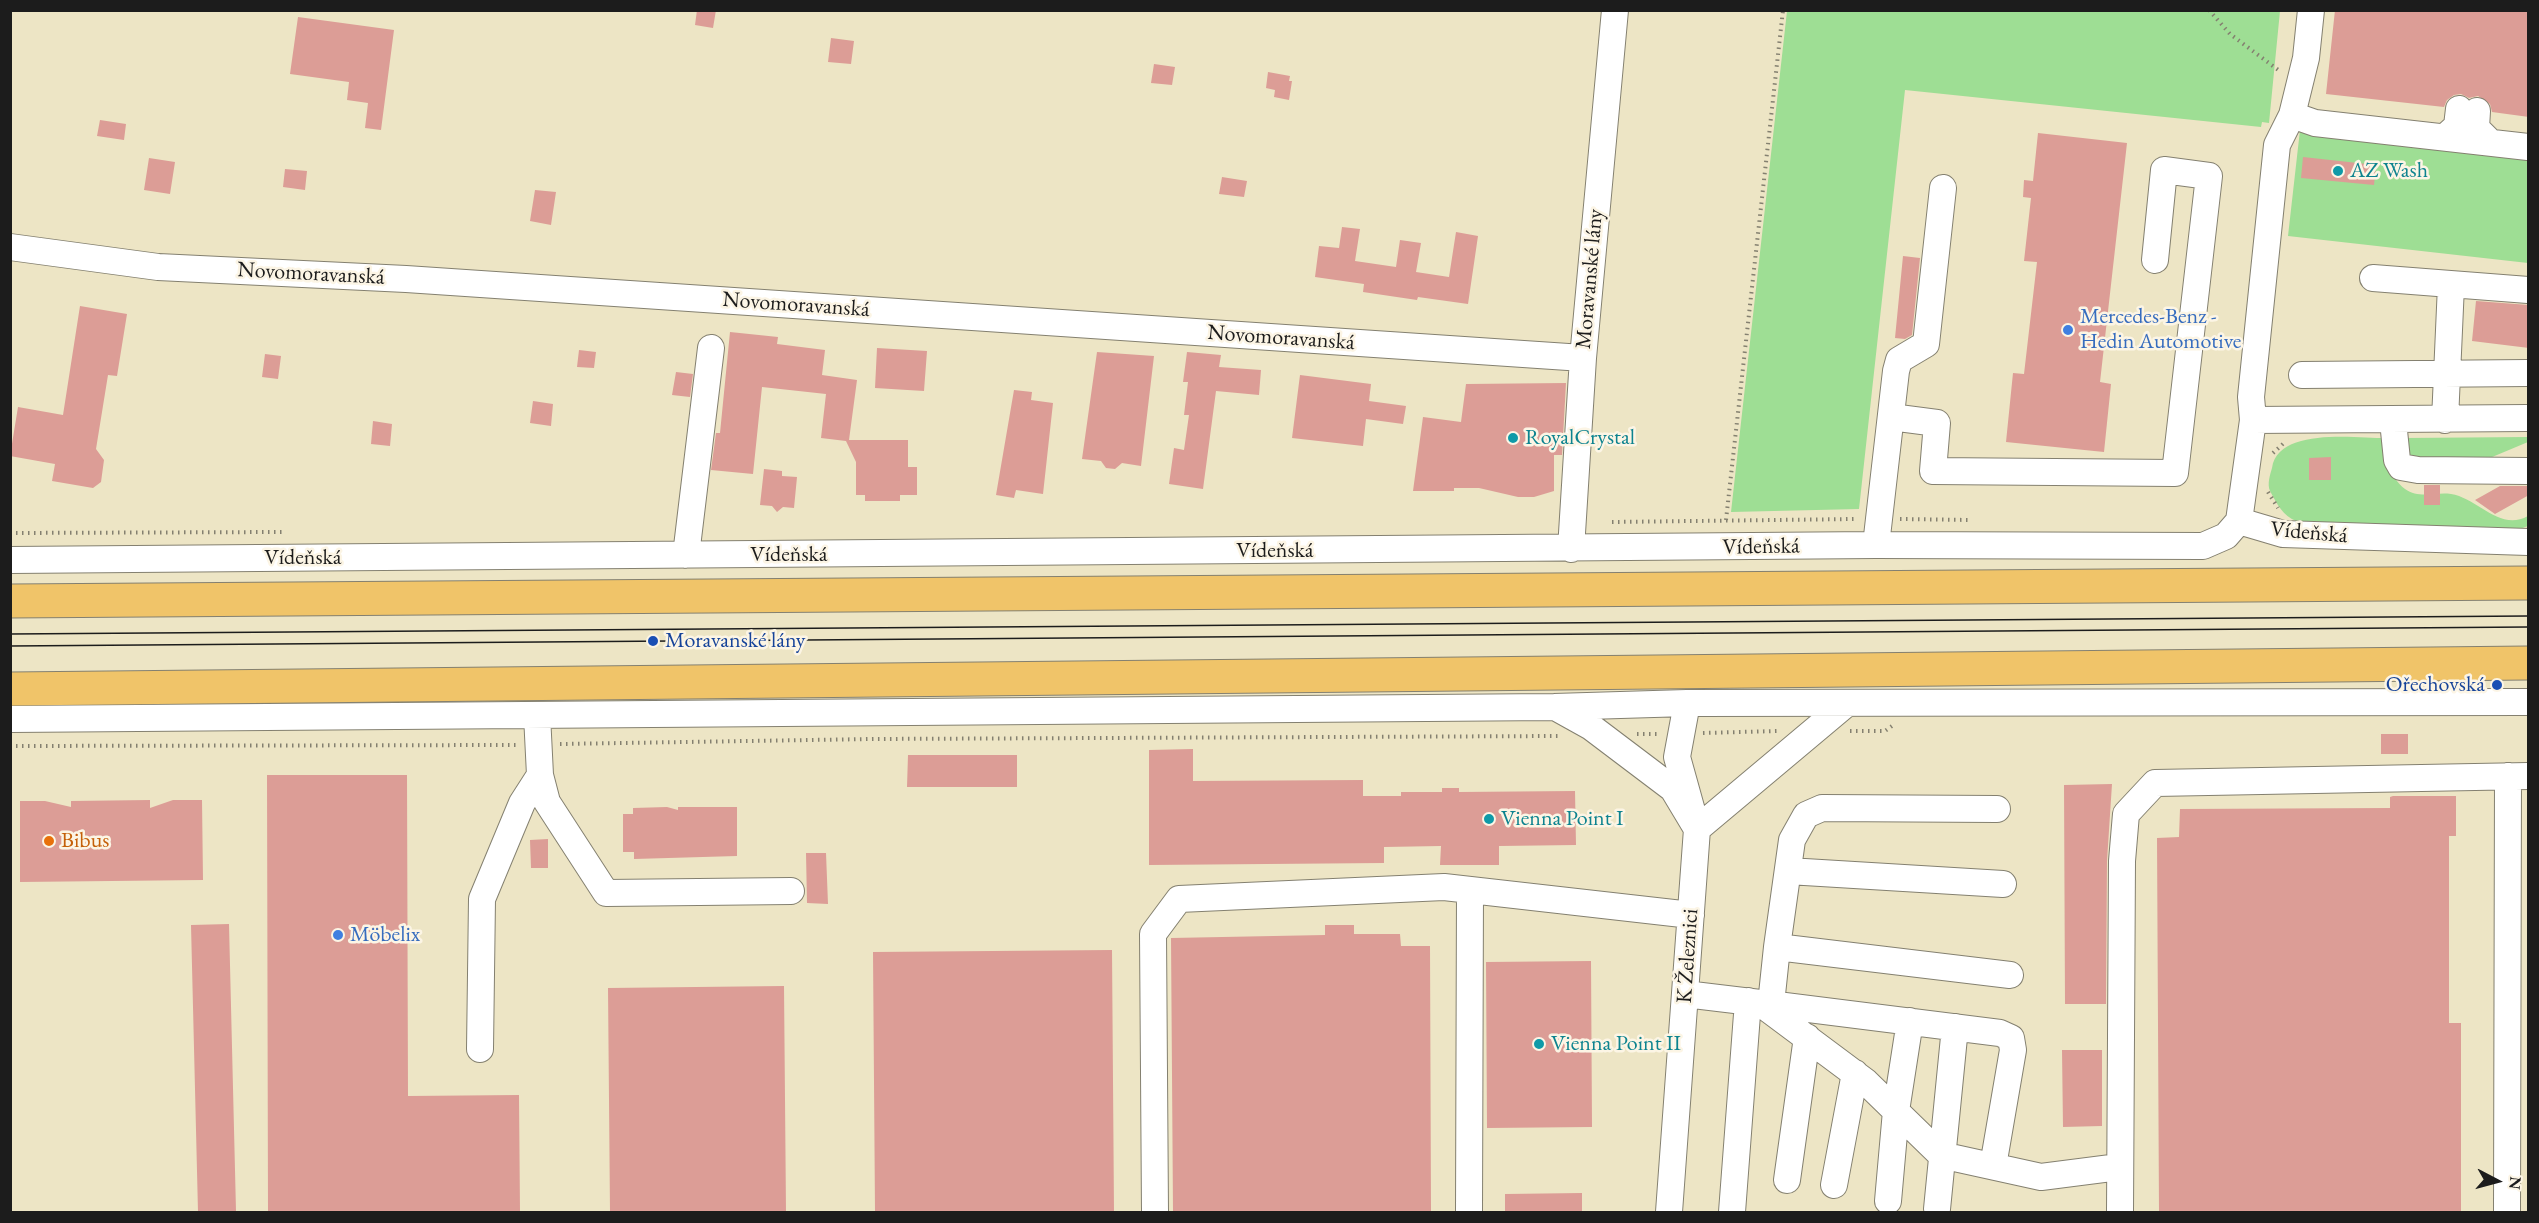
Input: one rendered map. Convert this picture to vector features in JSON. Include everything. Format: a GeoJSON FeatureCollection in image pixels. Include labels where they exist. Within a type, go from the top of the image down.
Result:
{"type":"FeatureCollection","features":[{"type":"Feature","properties":{"kind":"highway","name":"Vídeňská"},"geometry":{"type":"LineString","coordinates":[[10,601],[2529,583]]}},
{"type":"Feature","properties":{"kind":"highway"},"geometry":{"type":"LineString","coordinates":[[10,689],[2529,663]]}},
{"type":"Feature","properties":{"kind":"street","name":"Moravanské lány"},"geometry":{"type":"LineString","coordinates":[[1571,549],[1583,358],[1615,10]]}},
{"type":"Feature","properties":{"kind":"street"},"geometry":{"type":"LineString","coordinates":[[2239,521],[2253,420],[2251,397],[2277,145],[2292,115],[2306,58],[2311,10]]}},
{"type":"Feature","properties":{"kind":"street"},"geometry":{"type":"LineString","coordinates":[[2306,58],[2326,10]]}},
{"type":"Feature","properties":{"kind":"street"},"geometry":{"type":"LineString","coordinates":[[2445,137],[2457,126],[2468,110],[2476,128],[2490,142]]}},
{"type":"Feature","properties":{"kind":"street"},"geometry":{"type":"LineString","coordinates":[[2292,115],[2315,123],[2529,147]]}},
{"type":"Feature","properties":{"kind":"street"},"geometry":{"type":"LineString","coordinates":[[1890,417],[1937,423],[1933,471],[2175,473],[2209,176],[2164,170],[2155,260]]}},
{"type":"Feature","properties":{"kind":"street"},"geometry":{"type":"LineString","coordinates":[[1876,545],[1890,417],[1899,360],[1926,344],[1944,188]]}},
{"type":"Feature","properties":{"kind":"street","name":"Novomoravanská"},"geometry":{"type":"LineString","coordinates":[[10,247],[158,267],[429,280],[1583,358]]}},
{"type":"Feature","properties":{"kind":"street"},"geometry":{"type":"LineString","coordinates":[[2373,278],[2529,290]]}},
{"type":"Feature","properties":{"kind":"street"},"geometry":{"type":"LineString","coordinates":[[2445,420],[2445,376],[2451,285]]}},
{"type":"Feature","properties":{"kind":"street"},"geometry":{"type":"LineString","coordinates":[[686,555],[711,348]]}},
{"type":"Feature","properties":{"kind":"street"},"geometry":{"type":"LineString","coordinates":[[2302,375],[2445,376],[2529,373]]}},
{"type":"Feature","properties":{"kind":"street"},"geometry":{"type":"LineString","coordinates":[[2253,420],[2393,421],[2529,418]]}},
{"type":"Feature","properties":{"kind":"street"},"geometry":{"type":"LineString","coordinates":[[2393,421],[2397,460],[2401,467],[2529,471]]}},
{"type":"Feature","properties":{"kind":"street","name":"Vídeňská"},"geometry":{"type":"LineString","coordinates":[[10,560],[1876,545],[2203,546],[2226,536],[2239,521],[2283,534],[2529,542]]}},
{"type":"Feature","properties":{"kind":"street"},"geometry":{"type":"LineString","coordinates":[[10,719],[1554,707],[1687,703],[2529,702]]}},
{"type":"Feature","properties":{"kind":"street","name":"K Železnici"},"geometry":{"type":"LineString","coordinates":[[1669,1212],[1697,829],[1677,757],[1687,703]]}},
{"type":"Feature","properties":{"kind":"street"},"geometry":{"type":"LineString","coordinates":[[1554,707],[1602,735],[1673,789],[1697,829],[1846,704]]}},
{"type":"Feature","properties":{"kind":"street"},"geometry":{"type":"LineString","coordinates":[[537,715],[540,775],[547,802],[606,893],[791,891]]}},
{"type":"Feature","properties":{"kind":"street"},"geometry":{"type":"LineString","coordinates":[[480,1049],[482,899],[522,803],[540,775]]}},
{"type":"Feature","properties":{"kind":"street"},"geometry":{"type":"LineString","coordinates":[[2120,1212],[2122,861],[2126,814],[2155,783],[2518,776],[2507,1212]]}},
{"type":"Feature","properties":{"kind":"street"},"geometry":{"type":"LineString","coordinates":[[1732,1212],[1760,1002],[1777,947],[1792,840],[1806,815],[1822,808],[1997,809]]}},
{"type":"Feature","properties":{"kind":"street"},"geometry":{"type":"LineString","coordinates":[[1788,871],[2003,884]]}},
{"type":"Feature","properties":{"kind":"street"},"geometry":{"type":"LineString","coordinates":[[1155,1212],[1152,934],[1179,899],[1444,887],[1691,915]]}},
{"type":"Feature","properties":{"kind":"street"},"geometry":{"type":"LineString","coordinates":[[1469,1212],[1470,890]]}},
{"type":"Feature","properties":{"kind":"street"},"geometry":{"type":"LineString","coordinates":[[1777,947],[2010,975]]}},
{"type":"Feature","properties":{"kind":"street"},"geometry":{"type":"LineString","coordinates":[[1685,994],[2000,1033],[2011,1038],[2013,1050],[1993,1166]]}},
{"type":"Feature","properties":{"kind":"street"},"geometry":{"type":"LineString","coordinates":[[1760,1002],[1855,1073],[1941,1155],[2041,1177],[2119,1167]]}},
{"type":"Feature","properties":{"kind":"street"},"geometry":{"type":"LineString","coordinates":[[1888,1202],[1896,1112],[1910,1021]]}},
{"type":"Feature","properties":{"kind":"street"},"geometry":{"type":"LineString","coordinates":[[1937,1209],[1955,1027]]}},
{"type":"Feature","properties":{"kind":"street"},"geometry":{"type":"LineString","coordinates":[[1787,1180],[1807,1037]]}},
{"type":"Feature","properties":{"kind":"street"},"geometry":{"type":"LineString","coordinates":[[1834,1185],[1855,1073]]}},
{"type":"Feature","properties":{"kind":"path"},"geometry":{"type":"LineString","coordinates":[[1726,520],[1783,10]]}},
{"type":"Feature","properties":{"kind":"path"},"geometry":{"type":"LineString","coordinates":[[2209,10],[2230,34],[2300,83]]}},
{"type":"Feature","properties":{"kind":"path"},"geometry":{"type":"LineString","coordinates":[[1572,522],[1974,520]]}},
{"type":"Feature","properties":{"kind":"path"},"geometry":{"type":"LineString","coordinates":[[10,533],[296,532]]}},
{"type":"Feature","properties":{"kind":"path"},"geometry":{"type":"LineString","coordinates":[[10,746],[539,745],[872,739],[1885,731],[1925,703]]}},
{"type":"Feature","properties":{"kind":"green space"},"geometry":{"type":"Polygon","coordinates":[[[1787,11],[2280,11],[2269,123],[2262,122],[2261,127],[1905,90],[1859,509],[1731,512],[1787,11]]]}},
{"type":"Feature","properties":{"kind":"green space"},"geometry":{"type":"Polygon","coordinates":[[[2300,130],[2528,156],[2528,263],[2288,236],[2300,130]]]}},
{"type":"Feature","properties":{"kind":"green space"},"geometry":{"type":"Polygon","coordinates":[[[2528,437],[2528,442],[2485,460],[2411,462],[2404,438],[2528,437]]]}},
{"type":"Feature","properties":{"kind":"green space"},"geometry":{"type":"Polygon","coordinates":[[[2319,438],[2386,438],[2392,472],[2405,489],[2416,494],[2451,494],[2461,497],[2508,520],[2528,516],[2528,526],[2517,530],[2498,530],[2296,521],[2284,513],[2270,491],[2269,482],[2277,455],[2288,446],[2302,440],[2319,438]]]}},
{"type":"Feature","properties":{"kind":"building"},"geometry":{"type":"Polygon","coordinates":[[[697,10],[716,10],[713,28],[695,25],[697,10]]]}},
{"type":"Feature","properties":{"kind":"building"},"geometry":{"type":"Polygon","coordinates":[[[2335,10],[2529,10],[2529,117],[2492,112],[2490,104],[2478,96],[2469,98],[2461,94],[2454,95],[2447,100],[2444,107],[2326,94],[2335,10]]]}},
{"type":"Feature","properties":{"kind":"building"},"geometry":{"type":"Polygon","coordinates":[[[298,17],[394,30],[381,130],[365,128],[368,103],[347,100],[349,82],[290,74],[298,17]]]}},
{"type":"Feature","properties":{"kind":"building"},"geometry":{"type":"Polygon","coordinates":[[[831,38],[854,41],[851,64],[828,62],[831,38]]]}},
{"type":"Feature","properties":{"kind":"building"},"geometry":{"type":"Polygon","coordinates":[[[1154,64],[1175,67],[1172,85],[1151,83],[1154,64]]]}},
{"type":"Feature","properties":{"kind":"building"},"geometry":{"type":"Polygon","coordinates":[[[1268,72],[1290,76],[1289,81],[1292,81],[1289,100],[1274,97],[1275,90],[1266,88],[1268,72]]]}},
{"type":"Feature","properties":{"kind":"building"},"geometry":{"type":"Polygon","coordinates":[[[100,120],[126,124],[124,140],[97,136],[100,120]]]}},
{"type":"Feature","properties":{"kind":"building","name":"Mercedes-Benz - Hedin Automotive"},"geometry":{"type":"Polygon","coordinates":[[[2038,133],[2127,143],[2100,382],[2111,384],[2104,452],[2006,442],[2013,373],[2024,374],[2037,262],[2024,261],[2031,198],[2023,197],[2024,180],[2033,181],[2038,133]]]}},
{"type":"Feature","properties":{"kind":"building","name":"AZ Wash"},"geometry":{"type":"Polygon","coordinates":[[[2303,157],[2376,165],[2374,185],[2301,178],[2303,157]]]}},
{"type":"Feature","properties":{"kind":"building"},"geometry":{"type":"Polygon","coordinates":[[[149,158],[175,162],[170,194],[144,190],[149,158]]]}},
{"type":"Feature","properties":{"kind":"building"},"geometry":{"type":"Polygon","coordinates":[[[285,169],[307,171],[305,190],[283,187],[285,169]]]}},
{"type":"Feature","properties":{"kind":"building"},"geometry":{"type":"Polygon","coordinates":[[[1222,177],[1247,181],[1244,197],[1219,194],[1222,177]]]}},
{"type":"Feature","properties":{"kind":"building"},"geometry":{"type":"Polygon","coordinates":[[[535,190],[556,192],[551,225],[530,221],[535,190]]]}},
{"type":"Feature","properties":{"kind":"building"},"geometry":{"type":"Polygon","coordinates":[[[1342,227],[1360,229],[1355,261],[1396,267],[1400,240],[1421,243],[1416,272],[1449,277],[1456,232],[1478,236],[1468,304],[1418,297],[1417,300],[1363,292],[1364,284],[1315,277],[1319,246],[1339,248],[1342,227]]]}},
{"type":"Feature","properties":{"kind":"building"},"geometry":{"type":"Polygon","coordinates":[[[1903,256],[1920,258],[1912,335],[1905,339],[1895,338],[1903,256]]]}},
{"type":"Feature","properties":{"kind":"building"},"geometry":{"type":"Polygon","coordinates":[[[2476,301],[2529,305],[2529,348],[2472,341],[2476,301]]]}},
{"type":"Feature","properties":{"kind":"building"},"geometry":{"type":"Polygon","coordinates":[[[80,306],[127,314],[117,376],[108,375],[96,449],[104,460],[101,482],[93,488],[52,481],[55,464],[10,456],[18,407],[63,415],[80,306]]]}},
{"type":"Feature","properties":{"kind":"building"},"geometry":{"type":"Polygon","coordinates":[[[730,332],[778,337],[777,344],[825,350],[822,375],[857,380],[849,440],[908,440],[908,467],[917,467],[917,495],[900,495],[900,501],[865,501],[865,495],[856,495],[856,462],[846,441],[821,438],[826,394],[762,387],[753,474],[711,470],[716,433],[720,433],[730,332]]]}},
{"type":"Feature","properties":{"kind":"building"},"geometry":{"type":"Polygon","coordinates":[[[877,348],[927,351],[924,391],[875,388],[877,348]]]}},
{"type":"Feature","properties":{"kind":"building"},"geometry":{"type":"Polygon","coordinates":[[[579,350],[596,352],[594,368],[577,367],[579,350]]]}},
{"type":"Feature","properties":{"kind":"building"},"geometry":{"type":"Polygon","coordinates":[[[1097,352],[1154,356],[1141,466],[1122,463],[1115,469],[1106,468],[1101,461],[1082,459],[1097,352]]]}},
{"type":"Feature","properties":{"kind":"building"},"geometry":{"type":"Polygon","coordinates":[[[1187,352],[1221,355],[1219,367],[1261,370],[1259,395],[1216,391],[1203,489],[1169,484],[1174,448],[1184,450],[1189,415],[1184,415],[1188,382],[1183,382],[1187,352]]]}},
{"type":"Feature","properties":{"kind":"building"},"geometry":{"type":"Polygon","coordinates":[[[265,354],[281,356],[278,379],[262,377],[265,354]]]}},
{"type":"Feature","properties":{"kind":"building"},"geometry":{"type":"Polygon","coordinates":[[[676,372],[693,374],[690,397],[672,395],[676,372]]]}},
{"type":"Feature","properties":{"kind":"building"},"geometry":{"type":"Polygon","coordinates":[[[1300,375],[1371,384],[1369,401],[1406,406],[1403,424],[1366,419],[1363,446],[1292,438],[1300,375]]]}},
{"type":"Feature","properties":{"kind":"building","name":"RoyalCrystal"},"geometry":{"type":"Polygon","coordinates":[[[1566,383],[1562,455],[1554,455],[1554,491],[1534,497],[1518,497],[1479,488],[1454,488],[1454,491],[1413,491],[1423,417],[1461,422],[1466,384],[1566,383]]]}},
{"type":"Feature","properties":{"kind":"building"},"geometry":{"type":"Polygon","coordinates":[[[1014,390],[1032,392],[1031,400],[1053,403],[1043,494],[1016,490],[1014,498],[996,495],[1014,390]]]}},
{"type":"Feature","properties":{"kind":"building"},"geometry":{"type":"Polygon","coordinates":[[[533,401],[553,404],[551,426],[530,423],[533,401]]]}},
{"type":"Feature","properties":{"kind":"building"},"geometry":{"type":"Polygon","coordinates":[[[373,421],[392,424],[390,446],[371,444],[373,421]]]}},
{"type":"Feature","properties":{"kind":"building"},"geometry":{"type":"Polygon","coordinates":[[[2331,457],[2331,480],[2309,480],[2309,458],[2331,457]]]}},
{"type":"Feature","properties":{"kind":"building"},"geometry":{"type":"Polygon","coordinates":[[[764,469],[782,471],[782,476],[797,477],[794,508],[783,507],[777,512],[772,506],[760,505],[764,469]]]}},
{"type":"Feature","properties":{"kind":"building"},"geometry":{"type":"Polygon","coordinates":[[[2424,485],[2440,485],[2440,505],[2424,505],[2424,485]]]}},
{"type":"Feature","properties":{"kind":"building"},"geometry":{"type":"Polygon","coordinates":[[[2500,486],[2529,486],[2529,495],[2495,514],[2475,500],[2500,486]]]}},
{"type":"Feature","properties":{"kind":"building"},"geometry":{"type":"Polygon","coordinates":[[[2381,734],[2408,734],[2408,754],[2381,754],[2381,734]]]}},
{"type":"Feature","properties":{"kind":"building"},"geometry":{"type":"Polygon","coordinates":[[[1193,749],[1193,781],[1363,780],[1363,796],[1401,796],[1401,792],[1442,792],[1442,788],[1459,788],[1459,792],[1575,791],[1576,845],[1499,846],[1499,865],[1440,865],[1441,846],[1384,847],[1384,863],[1149,865],[1149,750],[1193,749]]]}},
{"type":"Feature","properties":{"kind":"building"},"geometry":{"type":"Polygon","coordinates":[[[908,755],[1017,755],[1017,787],[907,787],[908,755]]]}},
{"type":"Feature","properties":{"kind":"building","name":"Möbelix"},"geometry":{"type":"Polygon","coordinates":[[[267,775],[407,775],[408,1096],[519,1095],[520,1212],[268,1212],[267,775]]]}},
{"type":"Feature","properties":{"kind":"building"},"geometry":{"type":"Polygon","coordinates":[[[2112,784],[2107,861],[2106,1004],[2065,1004],[2064,785],[2112,784]]]}},
{"type":"Feature","properties":{"kind":"building"},"geometry":{"type":"Polygon","coordinates":[[[2456,796],[2456,836],[2449,836],[2449,1023],[2461,1023],[2461,1212],[2159,1212],[2157,838],[2179,837],[2180,809],[2390,808],[2390,797],[2456,796]]]}},
{"type":"Feature","properties":{"kind":"building"},"geometry":{"type":"Polygon","coordinates":[[[150,800],[150,808],[173,800],[202,800],[203,880],[20,882],[20,801],[45,801],[71,807],[71,801],[150,800]]]}},
{"type":"Feature","properties":{"kind":"building"},"geometry":{"type":"Polygon","coordinates":[[[667,807],[678,810],[678,807],[737,807],[737,856],[634,859],[634,852],[623,852],[623,814],[633,814],[633,808],[667,807]]]}},
{"type":"Feature","properties":{"kind":"building"},"geometry":{"type":"Polygon","coordinates":[[[548,839],[548,868],[531,868],[530,840],[548,839]]]}},
{"type":"Feature","properties":{"kind":"building"},"geometry":{"type":"Polygon","coordinates":[[[806,853],[826,853],[828,904],[807,903],[806,853]]]}},
{"type":"Feature","properties":{"kind":"building"},"geometry":{"type":"Polygon","coordinates":[[[229,924],[236,1211],[198,1212],[191,925],[229,924]]]}},
{"type":"Feature","properties":{"kind":"building"},"geometry":{"type":"Polygon","coordinates":[[[1325,925],[1354,925],[1354,934],[1400,934],[1401,946],[1430,946],[1431,1212],[1173,1212],[1171,938],[1325,935],[1325,925]]]}},
{"type":"Feature","properties":{"kind":"building"},"geometry":{"type":"Polygon","coordinates":[[[1112,950],[1114,1212],[875,1212],[873,952],[1112,950]]]}},
{"type":"Feature","properties":{"kind":"building","name":"Vienna Point II"},"geometry":{"type":"Polygon","coordinates":[[[1591,961],[1592,1127],[1487,1128],[1486,962],[1591,961]]]}},
{"type":"Feature","properties":{"kind":"building"},"geometry":{"type":"Polygon","coordinates":[[[784,986],[786,1212],[610,1212],[608,988],[784,986]]]}},
{"type":"Feature","properties":{"kind":"building"},"geometry":{"type":"Polygon","coordinates":[[[2062,1050],[2102,1050],[2102,1126],[2063,1127],[2062,1050]]]}},
{"type":"Feature","properties":{"kind":"building"},"geometry":{"type":"Polygon","coordinates":[[[1582,1193],[1582,1212],[1505,1212],[1505,1194],[1582,1193]]]}},
{"type":"Feature","properties":{"kind":"tram line"},"geometry":{"type":"LineString","coordinates":[[10,634],[2528,616]]}},
{"type":"Feature","properties":{"kind":"tram line"},"geometry":{"type":"LineString","coordinates":[[10,646],[2528,627]]}},
{"type":"Feature","properties":{"kind":"place","name":"AZ Wash"},"geometry":{"type":"Point","coordinates":[2338,171]}},
{"type":"Feature","properties":{"kind":"place","name":"Mercedes-Benz - Hedin Automotive"},"geometry":{"type":"Point","coordinates":[2068,330]}},
{"type":"Feature","properties":{"kind":"place","name":"RoyalCrystal"},"geometry":{"type":"Point","coordinates":[1513,438]}},
{"type":"Feature","properties":{"kind":"place","name":"Moravanské lány"},"geometry":{"type":"Point","coordinates":[653,641]}},
{"type":"Feature","properties":{"kind":"place","name":"Ořechovská"},"geometry":{"type":"Point","coordinates":[2497,685]}},
{"type":"Feature","properties":{"kind":"place","name":"Vienna Point I"},"geometry":{"type":"Point","coordinates":[1489,819]}},
{"type":"Feature","properties":{"kind":"place","name":"Bibus"},"geometry":{"type":"Point","coordinates":[49,841]}},
{"type":"Feature","properties":{"kind":"place","name":"Möbelix"},"geometry":{"type":"Point","coordinates":[338,935]}},
{"type":"Feature","properties":{"kind":"place","name":"Vienna Point II"},"geometry":{"type":"Point","coordinates":[1539,1044]}}]}
